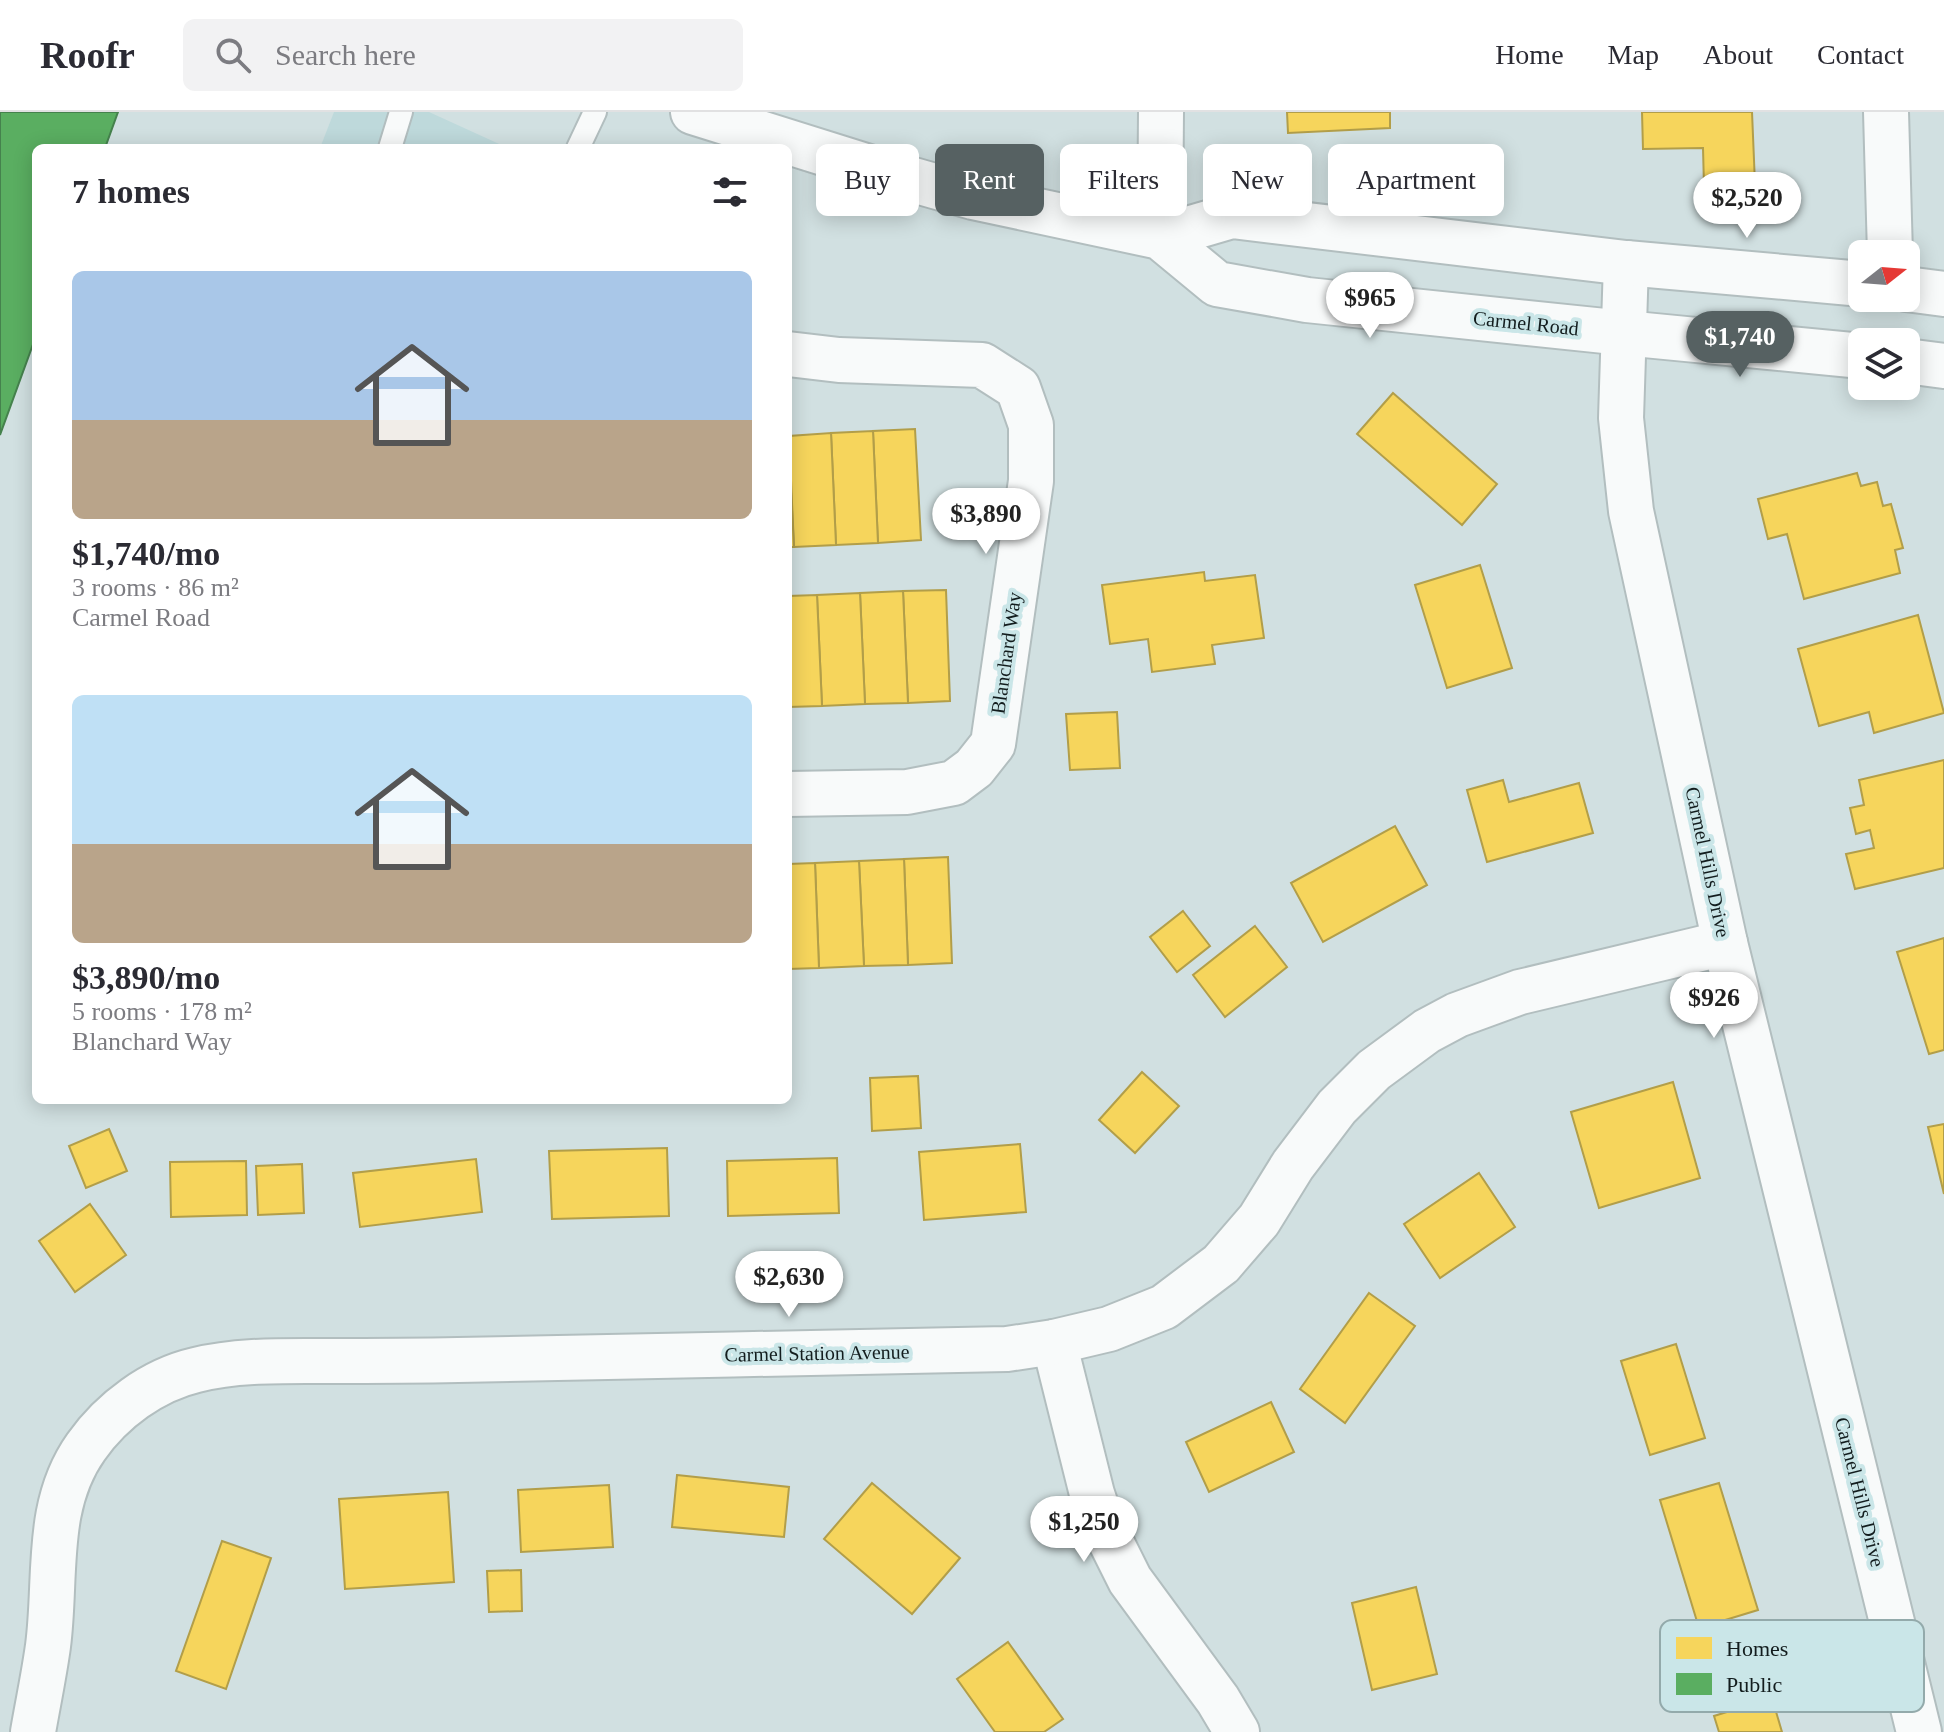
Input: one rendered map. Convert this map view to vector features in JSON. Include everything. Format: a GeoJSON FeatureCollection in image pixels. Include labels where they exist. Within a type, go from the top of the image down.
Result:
{"type":"FeatureCollection","features":[{"type":"Feature","properties":{"kind":"street"},"geometry":{"type":"LineString","coordinates":[[1160,237],[1161,112]]}},
{"type":"Feature","properties":{"kind":"street"},"geometry":{"type":"LineString","coordinates":[[1886,112],[1890,240]]}},
{"type":"Feature","properties":{"kind":"street","name":"Carmel Road"},"geometry":{"type":"LineString","coordinates":[[715,128],[777,144]]}},
{"type":"Feature","properties":{"kind":"street","name":"Carmel Road"},"geometry":{"type":"LineString","coordinates":[[792,148],[973,197],[1160,237],[1217,284],[1307,300],[1848,355]]}},
{"type":"Feature","properties":{"kind":"street","name":"Carmel Road"},"geometry":{"type":"LineString","coordinates":[[1160,237],[1232,216],[1626,263],[1848,283]]}},
{"type":"Feature","properties":{"kind":"street","name":"Carmel Hills Drive"},"geometry":{"type":"LineString","coordinates":[[1626,263],[1621,418],[1631,511],[1725,943],[1891,1620]]}},
{"type":"Feature","properties":{"kind":"street"},"geometry":{"type":"LineString","coordinates":[[1920,291],[1944,294]]}},
{"type":"Feature","properties":{"kind":"street","name":"Blanchard Way"},"geometry":{"type":"LineString","coordinates":[[792,354],[839,360],[982,365],[1018,388],[1031,425],[1031,481],[993,744],[974,768],[954,783],[907,792],[792,794]]}},
{"type":"Feature","properties":{"kind":"street"},"geometry":{"type":"LineString","coordinates":[[1920,363],[1944,366]]}},
{"type":"Feature","properties":{"kind":"street","name":"Carmel Station Avenue"},"geometry":{"type":"LineString","coordinates":[[33,1732],[48,1646],[57,1515],[74,1468],[86,1446],[109,1419],[128,1403],[170,1378],[219,1365],[287,1361],[991,1350],[1054,1342],[1109,1329],[1164,1307],[1221,1264],[1259,1220],[1293,1165],[1337,1107],[1374,1070],[1427,1031],[1457,1015],[1520,992],[1725,943]]}},
{"type":"Feature","properties":{"kind":"street"},"geometry":{"type":"LineString","coordinates":[[1054,1342],[1102,1524],[1130,1580],[1218,1700],[1237,1732]]}},
{"type":"Feature","properties":{"kind":"street","name":"Carmel Hills Drive"},"geometry":{"type":"LineString","coordinates":[[1914,1712],[1919,1732]]}},
{"type":"Feature","properties":{"kind":"lane"},"geometry":{"type":"LineString","coordinates":[[391,144],[401,112]]}},
{"type":"Feature","properties":{"kind":"lane"},"geometry":{"type":"LineString","coordinates":[[580,144],[595,112]]}},
{"type":"Feature","properties":{"kind":"shaded area"},"geometry":{"type":"Polygon","coordinates":[[[334,112],[429,112],[499,144],[322,144],[334,112]]]}},
{"type":"Feature","properties":{"kind":"building: Homes"},"geometry":{"type":"Polygon","coordinates":[[[1287,112],[1390,112],[1390,128],[1288,133],[1287,112]]]}},
{"type":"Feature","properties":{"kind":"building: Homes"},"geometry":{"type":"Polygon","coordinates":[[[1642,112],[1752,112],[1755,184],[1704,186],[1703,148],[1643,149],[1642,112]]]}},
{"type":"Feature","properties":{"kind":"building: Homes"},"geometry":{"type":"Polygon","coordinates":[[[1393,393],[1497,484],[1462,525],[1357,434],[1393,393]]]}},
{"type":"Feature","properties":{"kind":"building: Homes"},"geometry":{"type":"Polygon","coordinates":[[[915,429],[921,540],[878,543],[873,431],[915,429]]]}},
{"type":"Feature","properties":{"kind":"building: Homes"},"geometry":{"type":"Polygon","coordinates":[[[873,431],[878,543],[836,545],[831,433],[873,431]]]}},
{"type":"Feature","properties":{"kind":"building: Homes"},"geometry":{"type":"Polygon","coordinates":[[[831,433],[836,545],[794,547],[792,436],[831,433]]]}},
{"type":"Feature","properties":{"kind":"building: Homes"},"geometry":{"type":"Polygon","coordinates":[[[1857,473],[1861,486],[1877,482],[1883,506],[1891,504],[1903,548],[1895,550],[1900,573],[1804,599],[1787,534],[1768,539],[1758,499],[1857,473]]]}},
{"type":"Feature","properties":{"kind":"building: Homes"},"geometry":{"type":"Polygon","coordinates":[[[1480,565],[1512,668],[1447,688],[1415,585],[1480,565]]]}},
{"type":"Feature","properties":{"kind":"building: Homes"},"geometry":{"type":"Polygon","coordinates":[[[1204,572],[1205,581],[1255,575],[1264,638],[1212,645],[1215,664],[1152,672],[1148,639],[1110,644],[1102,585],[1204,572]]]}},
{"type":"Feature","properties":{"kind":"building: Homes"},"geometry":{"type":"Polygon","coordinates":[[[946,590],[950,701],[908,703],[903,591],[946,590]]]}},
{"type":"Feature","properties":{"kind":"building: Homes"},"geometry":{"type":"Polygon","coordinates":[[[903,591],[908,703],[865,704],[860,593],[903,591]]]}},
{"type":"Feature","properties":{"kind":"building: Homes"},"geometry":{"type":"Polygon","coordinates":[[[860,593],[865,704],[822,706],[817,595],[860,593]]]}},
{"type":"Feature","properties":{"kind":"building: Homes"},"geometry":{"type":"Polygon","coordinates":[[[817,595],[822,706],[792,707],[792,596],[817,595]]]}},
{"type":"Feature","properties":{"kind":"building: Homes"},"geometry":{"type":"Polygon","coordinates":[[[1918,615],[1944,713],[1874,733],[1869,712],[1819,726],[1798,649],[1918,615]]]}},
{"type":"Feature","properties":{"kind":"building: Homes"},"geometry":{"type":"Polygon","coordinates":[[[1117,712],[1120,768],[1070,770],[1066,714],[1117,712]]]}},
{"type":"Feature","properties":{"kind":"building: Homes"},"geometry":{"type":"Polygon","coordinates":[[[1944,760],[1944,868],[1855,889],[1846,854],[1874,848],[1870,830],[1856,834],[1850,808],[1864,805],[1859,780],[1944,760]]]}},
{"type":"Feature","properties":{"kind":"building: Homes"},"geometry":{"type":"Polygon","coordinates":[[[1503,780],[1509,802],[1579,783],[1593,833],[1487,862],[1467,790],[1503,780]]]}},
{"type":"Feature","properties":{"kind":"building: Homes"},"geometry":{"type":"Polygon","coordinates":[[[1395,826],[1427,885],[1323,942],[1291,883],[1395,826]]]}},
{"type":"Feature","properties":{"kind":"building: Homes"},"geometry":{"type":"Polygon","coordinates":[[[948,857],[952,963],[908,965],[904,859],[948,857]]]}},
{"type":"Feature","properties":{"kind":"building: Homes"},"geometry":{"type":"Polygon","coordinates":[[[904,859],[908,965],[864,966],[859,861],[904,859]]]}},
{"type":"Feature","properties":{"kind":"building: Homes"},"geometry":{"type":"Polygon","coordinates":[[[859,861],[864,966],[819,968],[815,863],[859,861]]]}},
{"type":"Feature","properties":{"kind":"building: Homes"},"geometry":{"type":"Polygon","coordinates":[[[815,863],[819,968],[792,969],[792,864],[815,863]]]}},
{"type":"Feature","properties":{"kind":"building: Homes"},"geometry":{"type":"Polygon","coordinates":[[[1183,911],[1210,946],[1177,972],[1150,937],[1183,911]]]}},
{"type":"Feature","properties":{"kind":"building: Homes"},"geometry":{"type":"Polygon","coordinates":[[[1255,926],[1287,967],[1225,1017],[1193,975],[1255,926]]]}},
{"type":"Feature","properties":{"kind":"building: Homes"},"geometry":{"type":"Polygon","coordinates":[[[1944,938],[1944,1050],[1929,1054],[1897,952],[1944,938]]]}},
{"type":"Feature","properties":{"kind":"building: Homes"},"geometry":{"type":"Polygon","coordinates":[[[1142,1072],[1179,1106],[1135,1153],[1099,1120],[1142,1072]]]}},
{"type":"Feature","properties":{"kind":"building: Homes"},"geometry":{"type":"Polygon","coordinates":[[[918,1076],[921,1128],[872,1131],[870,1078],[918,1076]]]}},
{"type":"Feature","properties":{"kind":"building: Homes"},"geometry":{"type":"Polygon","coordinates":[[[1673,1082],[1700,1178],[1599,1208],[1571,1112],[1673,1082]]]}},
{"type":"Feature","properties":{"kind":"building: Homes"},"geometry":{"type":"Polygon","coordinates":[[[1944,1124],[1944,1194],[1928,1127],[1944,1124]]]}},
{"type":"Feature","properties":{"kind":"building: Homes"},"geometry":{"type":"Polygon","coordinates":[[[109,1129],[127,1171],[86,1188],[69,1146],[109,1129]]]}},
{"type":"Feature","properties":{"kind":"building: Homes"},"geometry":{"type":"Polygon","coordinates":[[[1020,1144],[1026,1212],[924,1220],[919,1152],[1020,1144]]]}},
{"type":"Feature","properties":{"kind":"building: Homes"},"geometry":{"type":"Polygon","coordinates":[[[667,1148],[669,1216],[552,1219],[549,1151],[667,1148]]]}},
{"type":"Feature","properties":{"kind":"building: Homes"},"geometry":{"type":"Polygon","coordinates":[[[837,1158],[839,1213],[728,1216],[727,1161],[837,1158]]]}},
{"type":"Feature","properties":{"kind":"building: Homes"},"geometry":{"type":"Polygon","coordinates":[[[476,1159],[482,1212],[360,1227],[353,1173],[476,1159]]]}},
{"type":"Feature","properties":{"kind":"building: Homes"},"geometry":{"type":"Polygon","coordinates":[[[246,1161],[247,1215],[171,1217],[170,1162],[246,1161]]]}},
{"type":"Feature","properties":{"kind":"building: Homes"},"geometry":{"type":"Polygon","coordinates":[[[302,1164],[304,1213],[258,1215],[256,1166],[302,1164]]]}},
{"type":"Feature","properties":{"kind":"building: Homes"},"geometry":{"type":"Polygon","coordinates":[[[1479,1173],[1515,1227],[1440,1278],[1404,1224],[1479,1173]]]}},
{"type":"Feature","properties":{"kind":"building: Homes"},"geometry":{"type":"Polygon","coordinates":[[[90,1204],[126,1255],[75,1292],[39,1241],[90,1204]]]}},
{"type":"Feature","properties":{"kind":"building: Homes"},"geometry":{"type":"Polygon","coordinates":[[[1369,1293],[1415,1326],[1345,1423],[1300,1389],[1369,1293]]]}},
{"type":"Feature","properties":{"kind":"building: Homes"},"geometry":{"type":"Polygon","coordinates":[[[1676,1344],[1705,1438],[1650,1455],[1621,1361],[1676,1344]]]}},
{"type":"Feature","properties":{"kind":"building: Homes"},"geometry":{"type":"Polygon","coordinates":[[[1271,1402],[1294,1452],[1209,1492],[1186,1442],[1271,1402]]]}},
{"type":"Feature","properties":{"kind":"building: Homes"},"geometry":{"type":"Polygon","coordinates":[[[677,1475],[789,1487],[784,1537],[672,1527],[677,1475]]]}},
{"type":"Feature","properties":{"kind":"building: Homes"},"geometry":{"type":"Polygon","coordinates":[[[872,1483],[960,1558],[912,1614],[824,1539],[872,1483]]]}},
{"type":"Feature","properties":{"kind":"building: Homes"},"geometry":{"type":"Polygon","coordinates":[[[1719,1483],[1758,1610],[1725,1620],[1697,1620],[1660,1500],[1719,1483]]]}},
{"type":"Feature","properties":{"kind":"building: Homes"},"geometry":{"type":"Polygon","coordinates":[[[609,1485],[613,1547],[521,1552],[518,1490],[609,1485]]]}},
{"type":"Feature","properties":{"kind":"building: Homes"},"geometry":{"type":"Polygon","coordinates":[[[448,1492],[454,1582],[345,1589],[339,1499],[448,1492]]]}},
{"type":"Feature","properties":{"kind":"building: Homes"},"geometry":{"type":"Polygon","coordinates":[[[222,1541],[271,1558],[226,1689],[176,1671],[222,1541]]]}},
{"type":"Feature","properties":{"kind":"building: Homes"},"geometry":{"type":"Polygon","coordinates":[[[521,1570],[522,1611],[489,1612],[487,1571],[521,1570]]]}},
{"type":"Feature","properties":{"kind":"building: Homes"},"geometry":{"type":"Polygon","coordinates":[[[1416,1587],[1437,1674],[1372,1690],[1352,1603],[1416,1587]]]}},
{"type":"Feature","properties":{"kind":"building: Homes"},"geometry":{"type":"Polygon","coordinates":[[[1008,1642],[1063,1719],[1044,1732],[995,1732],[957,1679],[1008,1642]]]}},
{"type":"Feature","properties":{"kind":"building: Homes"},"geometry":{"type":"Polygon","coordinates":[[[1727,1712],[1776,1712],[1782,1732],[1719,1732],[1714,1716],[1727,1712]]]}},
{"type":"Feature","properties":{"kind":"building: Public"},"geometry":{"type":"Polygon","coordinates":[[[0,112],[118,112],[106,144],[32,144],[32,347],[0,435],[0,112]]]}}]}
